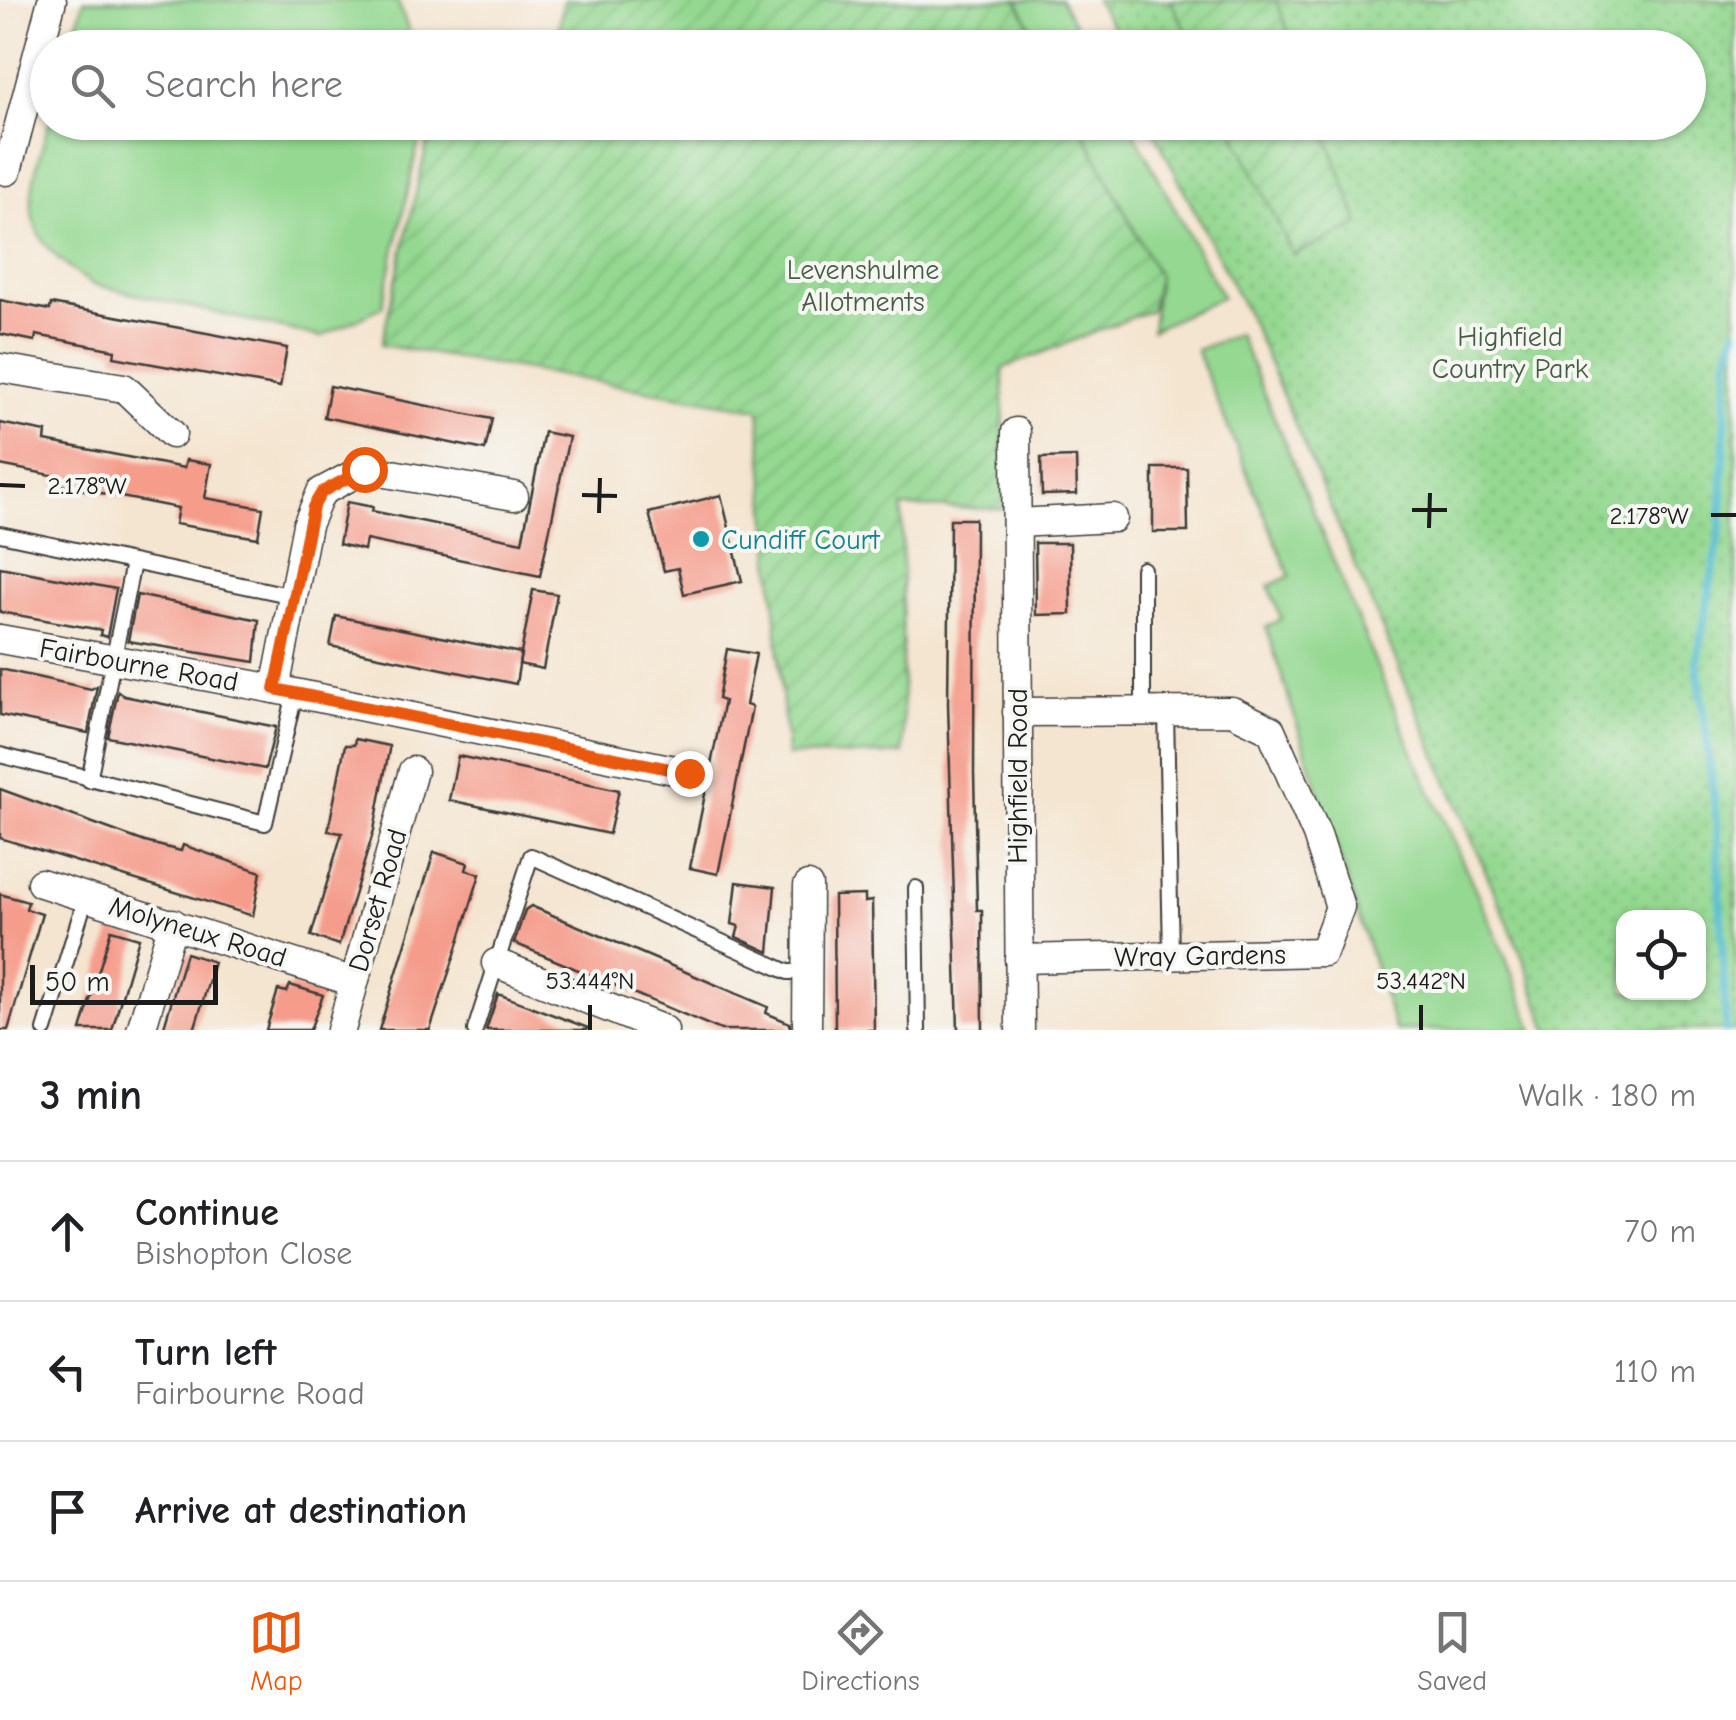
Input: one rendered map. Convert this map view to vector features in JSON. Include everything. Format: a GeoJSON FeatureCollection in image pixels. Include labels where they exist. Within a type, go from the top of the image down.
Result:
{"type":"FeatureCollection","features":[{"type":"Feature","properties":{"kind":"street"},"geometry":{"type":"LineString","coordinates":[[44,30],[52,0]]}},
{"type":"Feature","properties":{"kind":"street"},"geometry":{"type":"LineString","coordinates":[[0,169],[7,171],[30,84]]}},
{"type":"Feature","properties":{"kind":"street"},"geometry":{"type":"LineString","coordinates":[[0,368],[124,388],[172,434]]}},
{"type":"Feature","properties":{"kind":"street","name":"Highfield Road"},"geometry":{"type":"LineString","coordinates":[[1016,432],[1020,1030]]}},
{"type":"Feature","properties":{"kind":"street"},"geometry":{"type":"LineString","coordinates":[[285,691],[292,596],[313,507],[322,492],[364,469],[514,496]]}},
{"type":"Feature","properties":{"kind":"street"},"geometry":{"type":"LineString","coordinates":[[1017,523],[1113,518]]}},
{"type":"Feature","properties":{"kind":"street","name":"Fairbourne Road"},"geometry":{"type":"LineString","coordinates":[[0,639],[285,691],[689,773]]}},
{"type":"Feature","properties":{"kind":"street"},"geometry":{"type":"LineString","coordinates":[[1017,712],[1155,711]]}},
{"type":"Feature","properties":{"kind":"street","name":"Wray Gardens"},"geometry":{"type":"LineString","coordinates":[[1019,959],[1323,952],[1340,907],[1317,835],[1272,730],[1232,711],[1155,711]]}},
{"type":"Feature","properties":{"kind":"street","name":"Dorset Road"},"geometry":{"type":"LineString","coordinates":[[341,1030],[413,771]]}},
{"type":"Feature","properties":{"kind":"street","name":"Molyneux Road"},"geometry":{"type":"LineString","coordinates":[[41,883],[354,982]]}},
{"type":"Feature","properties":{"kind":"street"},"geometry":{"type":"LineString","coordinates":[[807,1030],[808,886]]}},
{"type":"Feature","properties":{"kind":"street"},"geometry":{"type":"LineString","coordinates":[[141,1030],[174,923]]}},
{"type":"Feature","properties":{"kind":"street"},"geometry":{"type":"LineString","coordinates":[[496,963],[664,1030]]}},
{"type":"Feature","properties":{"kind":"lane"},"geometry":{"type":"LineString","coordinates":[[0,534],[292,596]]}},
{"type":"Feature","properties":{"kind":"lane"},"geometry":{"type":"LineString","coordinates":[[89,780],[133,562]]}},
{"type":"Feature","properties":{"kind":"lane"},"geometry":{"type":"LineString","coordinates":[[1143,569],[1171,956]]}},
{"type":"Feature","properties":{"kind":"lane"},"geometry":{"type":"LineString","coordinates":[[0,755],[265,823],[285,691]]}},
{"type":"Feature","properties":{"kind":"lane"},"geometry":{"type":"LineString","coordinates":[[475,1030],[531,856],[777,967],[808,972]]}},
{"type":"Feature","properties":{"kind":"lane"},"geometry":{"type":"LineString","coordinates":[[916,888],[918,1030]]}},
{"type":"Feature","properties":{"kind":"lane"},"geometry":{"type":"LineString","coordinates":[[45,1030],[86,897]]}},
{"type":"Feature","properties":{"kind":"green space"},"geometry":{"type":"Polygon","coordinates":[[[84,0],[397,0],[408,30],[76,30],[84,0]]]}},
{"type":"Feature","properties":{"kind":"green space"},"geometry":{"type":"Polygon","coordinates":[[[564,0],[1017,0],[1032,30],[558,30],[564,0]]]}},
{"type":"Feature","properties":{"kind":"green space"},"geometry":{"type":"Polygon","coordinates":[[[1017,0],[1061,0],[1078,30],[1032,30],[1017,0]]]}},
{"type":"Feature","properties":{"kind":"green space","name":"Highfield Country Park"},"geometry":{"type":"Polygon","coordinates":[[[1095,0],[1736,0],[1736,1030],[1548,1030],[1524,961],[1254,328],[1159,140],[1706,140],[1706,30],[1114,30],[1095,0]]]}},
{"type":"Feature","properties":{"kind":"green space"},"geometry":{"type":"Polygon","coordinates":[[[1170,0],[1276,0],[1287,30],[1186,30],[1170,0]]]}},
{"type":"Feature","properties":{"kind":"green space"},"geometry":{"type":"Polygon","coordinates":[[[44,140],[419,140],[382,307],[321,337],[92,284],[67,266],[38,231],[32,214],[35,174],[44,140]]]}},
{"type":"Feature","properties":{"kind":"green space","name":"Levenshulme Allotments"},"geometry":{"type":"Polygon","coordinates":[[[428,140],[1088,140],[1158,276],[1151,310],[1003,368],[1004,509],[902,507],[903,754],[787,756],[759,409],[381,345],[428,140]]]}},
{"type":"Feature","properties":{"kind":"green space"},"geometry":{"type":"Polygon","coordinates":[[[1088,140],[1138,140],[1222,297],[1152,330],[1158,276],[1088,140]]]}},
{"type":"Feature","properties":{"kind":"green space"},"geometry":{"type":"Polygon","coordinates":[[[1238,140],[1328,140],[1360,225],[1293,255],[1238,140]]]}},
{"type":"Feature","properties":{"kind":"green space"},"geometry":{"type":"Polygon","coordinates":[[[1238,334],[1533,1030],[1395,1030],[1266,627],[1281,619],[1269,586],[1290,576],[1196,350],[1238,334]]]}},
{"type":"Feature","properties":{"kind":"building"},"geometry":{"type":"Polygon","coordinates":[[[0,300],[50,310],[51,304],[287,348],[280,387],[114,357],[115,350],[36,335],[35,341],[0,334],[0,300]]]}},
{"type":"Feature","properties":{"kind":"building"},"geometry":{"type":"Polygon","coordinates":[[[330,386],[492,419],[485,450],[324,417],[330,386]]]}},
{"type":"Feature","properties":{"kind":"building"},"geometry":{"type":"Polygon","coordinates":[[[0,423],[46,432],[45,441],[184,468],[186,460],[211,464],[205,498],[263,508],[258,538],[175,524],[178,508],[54,484],[56,476],[0,465],[0,423]]]}},
{"type":"Feature","properties":{"kind":"building"},"geometry":{"type":"Polygon","coordinates":[[[544,432],[569,437],[540,576],[366,540],[364,550],[339,544],[347,502],[373,507],[372,511],[522,542],[544,432]]]}},
{"type":"Feature","properties":{"kind":"building"},"geometry":{"type":"Polygon","coordinates":[[[1076,457],[1077,494],[1042,495],[1041,458],[1076,457]]]}},
{"type":"Feature","properties":{"kind":"building"},"geometry":{"type":"Polygon","coordinates":[[[1153,468],[1187,468],[1188,532],[1153,532],[1153,468]]]}},
{"type":"Feature","properties":{"kind":"building","name":"Cundiff Court"},"geometry":{"type":"Polygon","coordinates":[[[721,495],[742,581],[684,594],[678,568],[664,571],[649,513],[721,495]]]}},
{"type":"Feature","properties":{"kind":"building"},"geometry":{"type":"Polygon","coordinates":[[[950,519],[975,519],[974,773],[977,910],[982,910],[983,1030],[958,1030],[948,704],[950,519]]]}},
{"type":"Feature","properties":{"kind":"building"},"geometry":{"type":"Polygon","coordinates":[[[1035,543],[1070,543],[1071,614],[1036,615],[1035,543]]]}},
{"type":"Feature","properties":{"kind":"building"},"geometry":{"type":"Polygon","coordinates":[[[0,567],[116,589],[107,637],[100,635],[101,630],[0,612],[0,567]]]}},
{"type":"Feature","properties":{"kind":"building"},"geometry":{"type":"Polygon","coordinates":[[[533,590],[557,594],[543,669],[519,664],[533,590]]]}},
{"type":"Feature","properties":{"kind":"building"},"geometry":{"type":"Polygon","coordinates":[[[137,595],[259,620],[255,662],[128,641],[137,595]]]}},
{"type":"Feature","properties":{"kind":"building"},"geometry":{"type":"Polygon","coordinates":[[[336,616],[521,653],[516,684],[330,646],[336,616]]]}},
{"type":"Feature","properties":{"kind":"building"},"geometry":{"type":"Polygon","coordinates":[[[727,649],[756,654],[746,705],[752,707],[718,874],[690,868],[724,701],[718,699],[727,649]]]}},
{"type":"Feature","properties":{"kind":"building"},"geometry":{"type":"Polygon","coordinates":[[[0,669],[91,689],[97,686],[88,733],[0,715],[0,669]]]}},
{"type":"Feature","properties":{"kind":"building"},"geometry":{"type":"Polygon","coordinates":[[[118,691],[124,696],[276,727],[265,769],[108,737],[118,691]]]}},
{"type":"Feature","properties":{"kind":"building"},"geometry":{"type":"Polygon","coordinates":[[[355,739],[389,746],[389,750],[374,830],[339,945],[311,936],[342,833],[328,831],[345,745],[354,745],[355,739]]]}},
{"type":"Feature","properties":{"kind":"building"},"geometry":{"type":"Polygon","coordinates":[[[458,756],[619,790],[609,834],[449,800],[458,756]]]}},
{"type":"Feature","properties":{"kind":"building"},"geometry":{"type":"Polygon","coordinates":[[[0,789],[145,842],[181,851],[183,845],[261,872],[253,916],[0,838],[0,789]]]}},
{"type":"Feature","properties":{"kind":"building"},"geometry":{"type":"Polygon","coordinates":[[[434,852],[468,863],[466,870],[480,874],[430,1030],[379,1030],[434,852]]]}},
{"type":"Feature","properties":{"kind":"building"},"geometry":{"type":"Polygon","coordinates":[[[737,882],[775,887],[769,952],[736,937],[739,926],[732,924],[737,882]]]}},
{"type":"Feature","properties":{"kind":"building"},"geometry":{"type":"Polygon","coordinates":[[[0,894],[28,902],[26,909],[42,914],[8,1030],[0,1030],[0,894]]]}},
{"type":"Feature","properties":{"kind":"building"},"geometry":{"type":"Polygon","coordinates":[[[865,895],[865,902],[872,901],[874,1030],[835,1030],[834,896],[865,895]]]}},
{"type":"Feature","properties":{"kind":"building"},"geometry":{"type":"Polygon","coordinates":[[[531,906],[768,1007],[766,1013],[790,1023],[790,1030],[721,1030],[514,943],[525,910],[531,906]]]}},
{"type":"Feature","properties":{"kind":"building"},"geometry":{"type":"Polygon","coordinates":[[[111,930],[139,938],[112,1030],[81,1030],[111,930]]]}},
{"type":"Feature","properties":{"kind":"building"},"geometry":{"type":"Polygon","coordinates":[[[186,953],[214,962],[203,1001],[194,1030],[163,1030],[186,953]]]}},
{"type":"Feature","properties":{"kind":"building"},"geometry":{"type":"Polygon","coordinates":[[[290,985],[323,995],[310,1030],[266,1030],[278,990],[287,992],[290,985]]]}},
{"type":"Feature","properties":{"kind":"building"},"geometry":{"type":"Polygon","coordinates":[[[498,994],[588,1028],[486,1030],[498,994]]]}},
{"type":"Feature","properties":{"kind":"waterway"},"geometry":{"type":"LineString","coordinates":[[1726,1030],[1717,825],[1697,660],[1721,527],[1728,358],[1736,331]]}},
{"type":"Feature","properties":{"kind":"place","name":"Cundiff Court"},"geometry":{"type":"Point","coordinates":[701,539]}},
{"type":"Feature","properties":{"kind":"route"},"geometry":{"type":"LineString","coordinates":[[364,469],[322,492],[313,507],[275,689],[689,773]]}}]}
